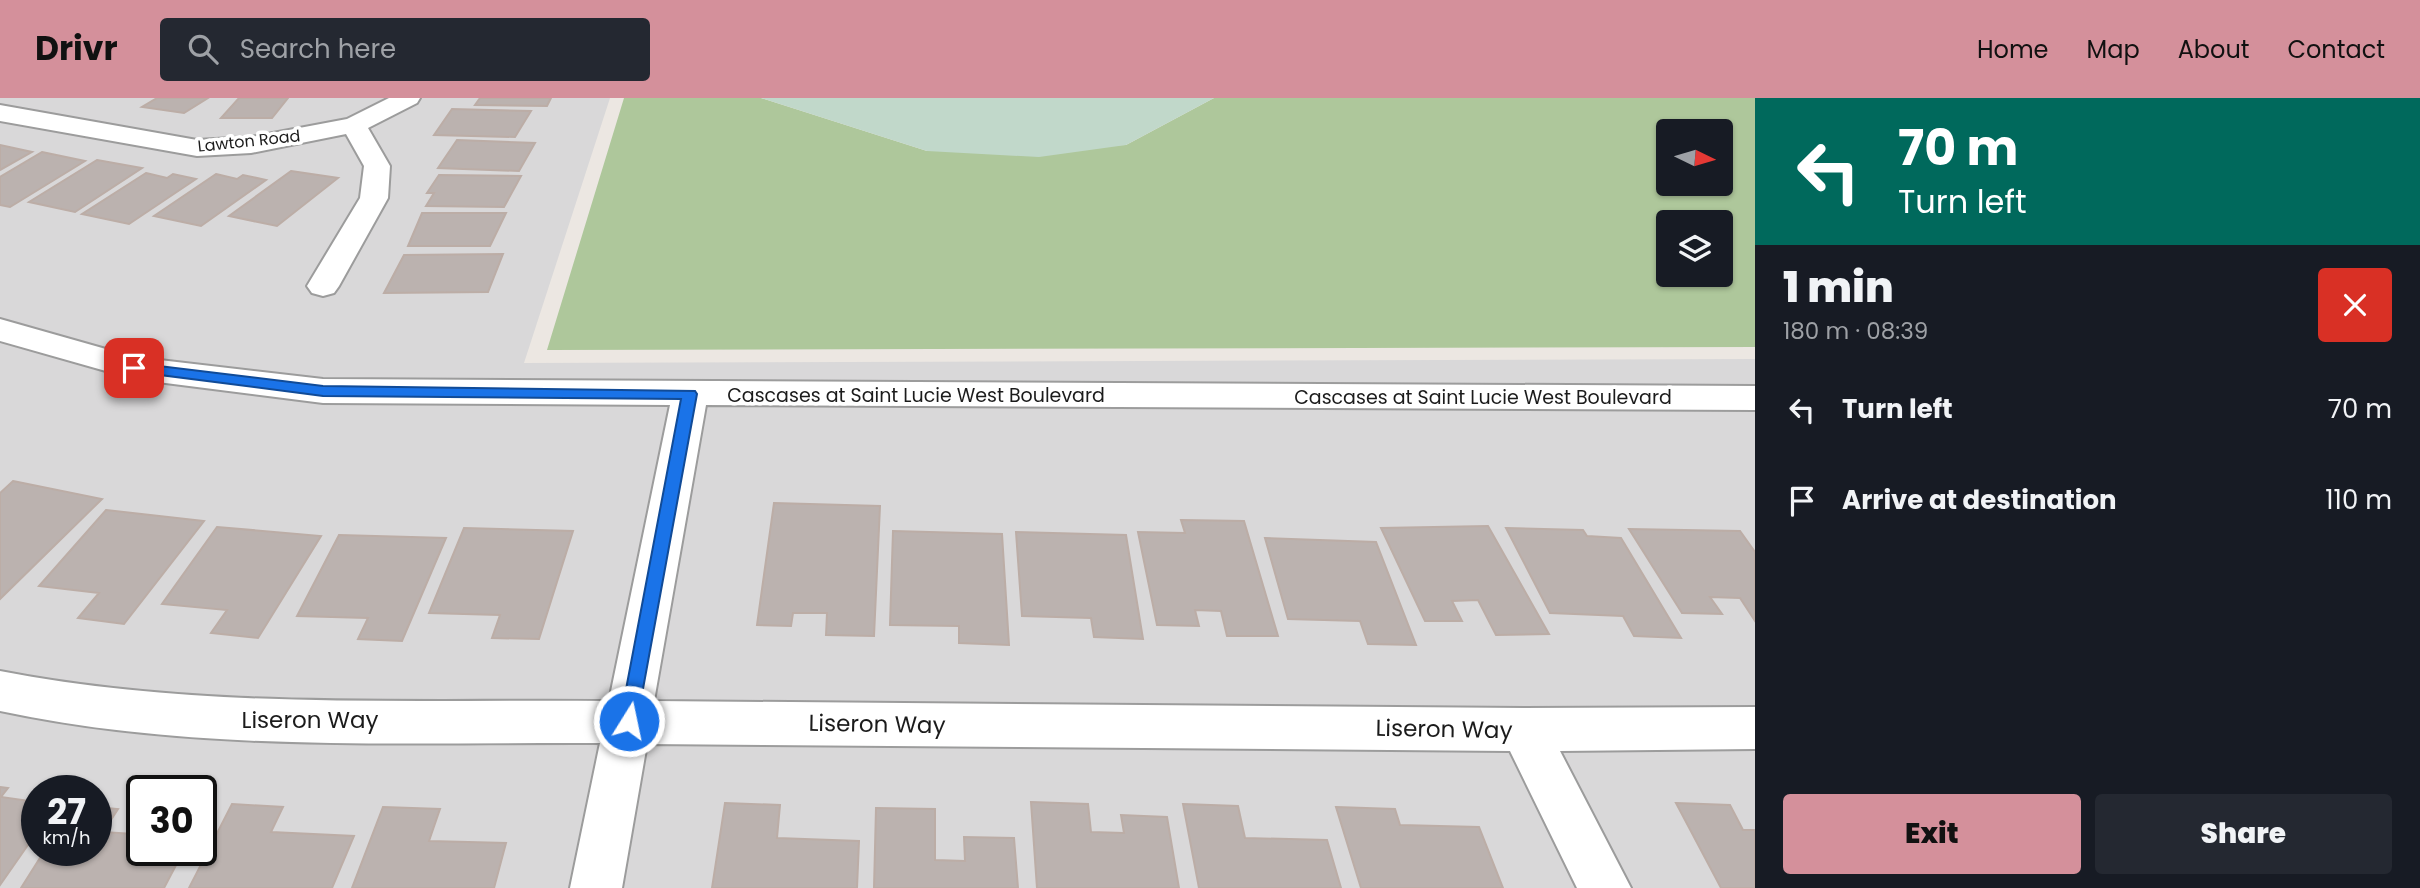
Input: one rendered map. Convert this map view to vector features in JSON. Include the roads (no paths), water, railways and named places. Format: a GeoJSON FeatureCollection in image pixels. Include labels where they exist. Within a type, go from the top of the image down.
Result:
{"type":"FeatureCollection","features":[{"type":"Feature","properties":{"kind":"street","name":"Lawton Road"},"geometry":{"type":"LineString","coordinates":[[0,113],[197,148],[251,145],[354,125],[408,98]]}},
{"type":"Feature","properties":{"kind":"street"},"geometry":{"type":"LineString","coordinates":[[323,286],[374,198],[377,166],[354,125]]}},
{"type":"Feature","properties":{"kind":"street","name":"Cascases at Saint Lucie West Boulevard"},"geometry":{"type":"LineString","coordinates":[[0,330],[134,368],[323,391],[1755,398]]}},
{"type":"Feature","properties":{"kind":"street"},"geometry":{"type":"LineString","coordinates":[[596,888],[690,394]]}},
{"type":"Feature","properties":{"kind":"street","name":"Liseron Way"},"geometry":{"type":"LineString","coordinates":[[0,691],[39,699],[223,719],[1524,730],[1755,728]]}},
{"type":"Feature","properties":{"kind":"street"},"geometry":{"type":"LineString","coordinates":[[1524,730],[1605,888]]}}]}
